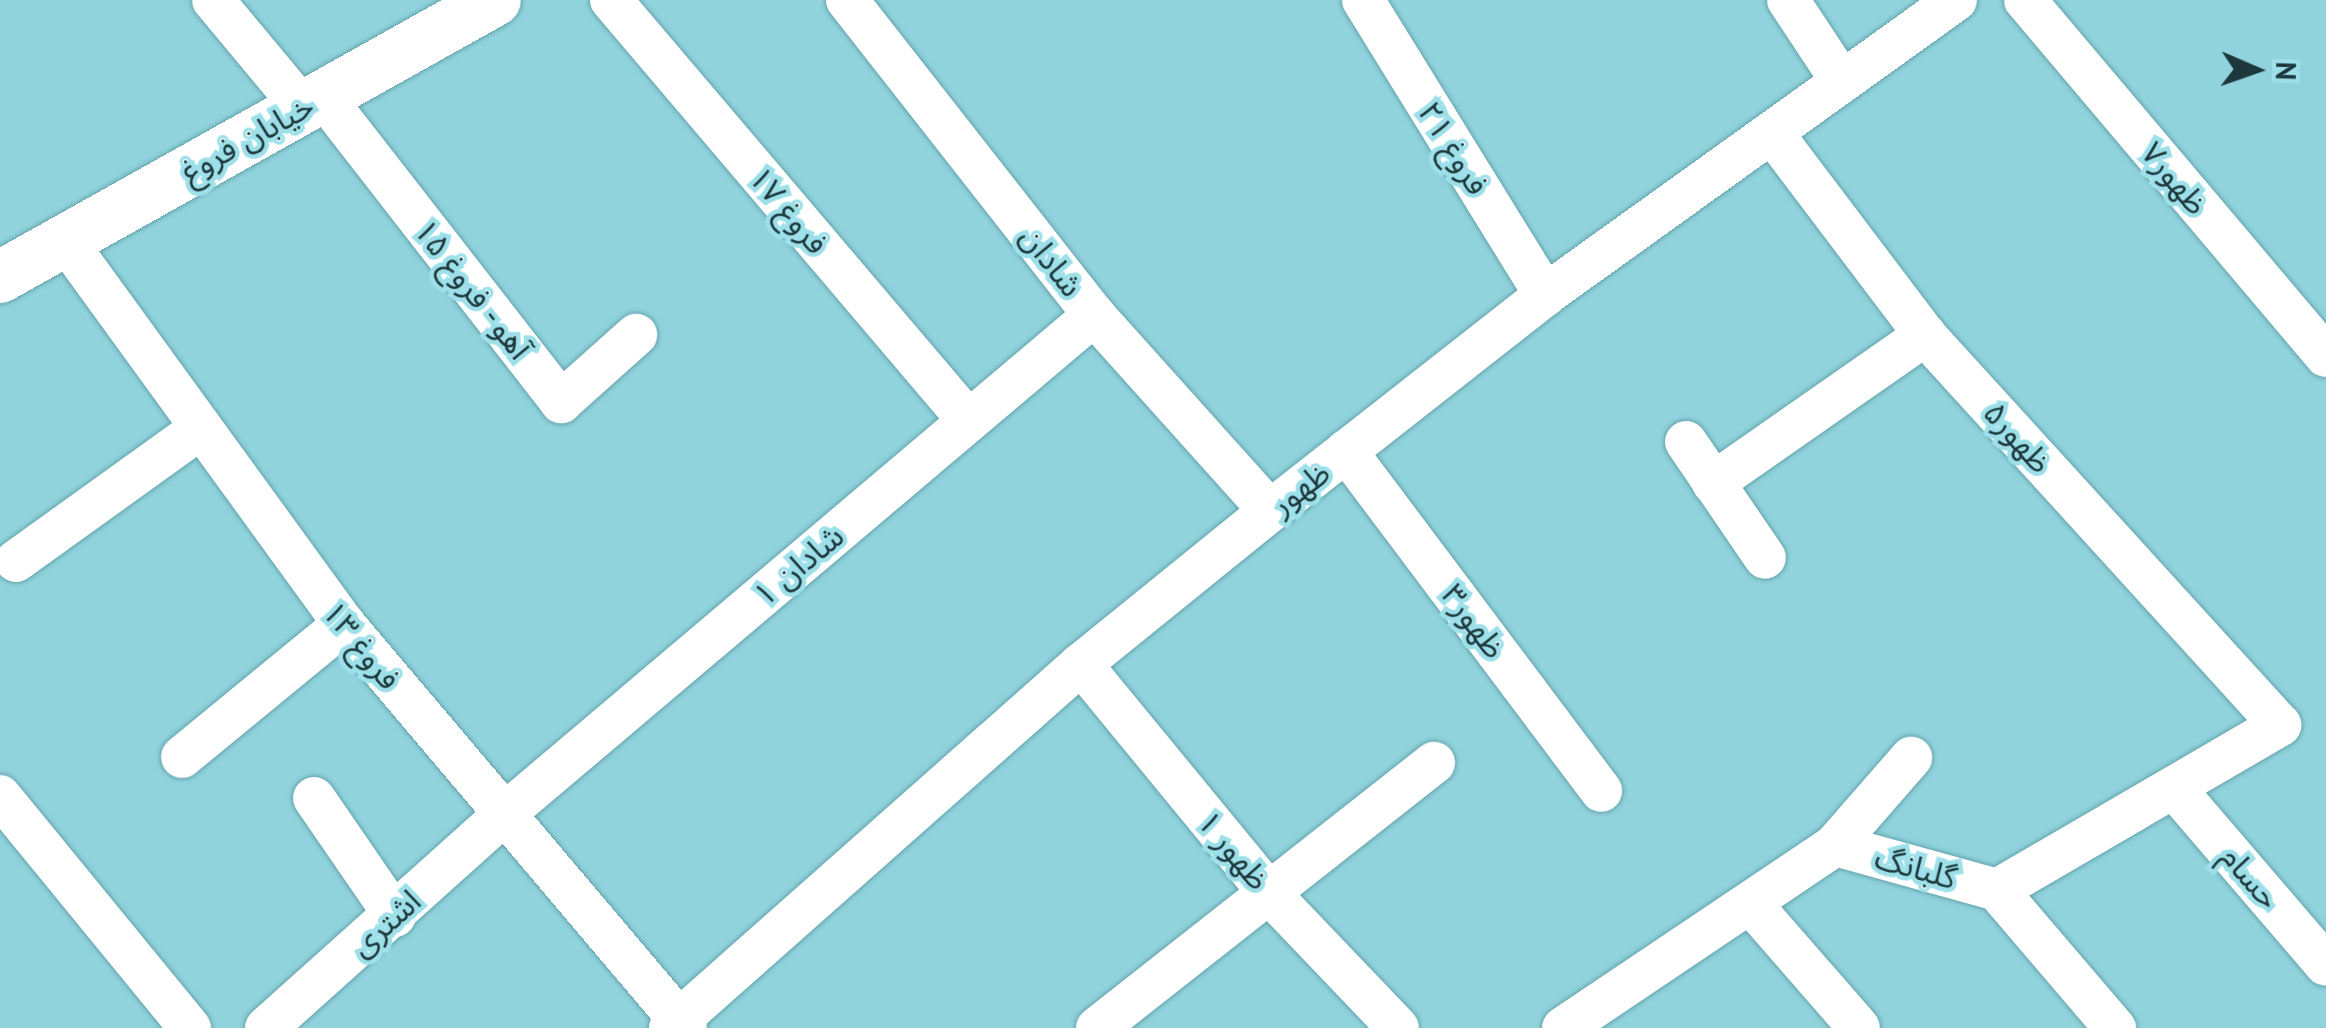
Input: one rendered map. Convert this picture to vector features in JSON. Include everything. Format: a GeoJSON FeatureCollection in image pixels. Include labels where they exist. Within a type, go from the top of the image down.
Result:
{"type":"FeatureCollection","features":[{"type":"Feature","properties":{"kind":"street"},"geometry":{"type":"LineString","coordinates":[[213,0],[313,102]]}},
{"type":"Feature","properties":{"kind":"street","name":"خیابان فروغ"},"geometry":{"type":"LineString","coordinates":[[2,274],[495,0]]}},
{"type":"Feature","properties":{"kind":"street","name":"فروغ ۱۷"},"geometry":{"type":"LineString","coordinates":[[611,0],[968,420]]}},
{"type":"Feature","properties":{"kind":"street","name":"شادان"},"geometry":{"type":"LineString","coordinates":[[847,0],[1094,314],[1270,511]]}},
{"type":"Feature","properties":{"kind":"street","name":"فروغ ۲۱"},"geometry":{"type":"LineString","coordinates":[[1363,0],[1545,296]]}},
{"type":"Feature","properties":{"kind":"street"},"geometry":{"type":"LineString","coordinates":[[1788,0],[1841,80]]}},
{"type":"Feature","properties":{"kind":"street","name":"ظهور"},"geometry":{"type":"LineString","coordinates":[[678,1025],[1081,664],[1270,511],[1545,296],[1956,0]]}},
{"type":"Feature","properties":{"kind":"street","name":"ظهور۷"},"geometry":{"type":"LineString","coordinates":[[2024,0],[2326,356]]}},
{"type":"Feature","properties":{"kind":"street","name":"آهو - فروغ ۱۵"},"geometry":{"type":"LineString","coordinates":[[313,102],[561,402],[636,335]]}},
{"type":"Feature","properties":{"kind":"street","name":"ظهور۵"},"geometry":{"type":"LineString","coordinates":[[1774,134],[1925,334],[2280,725]]}},
{"type":"Feature","properties":{"kind":"street","name":"فروغ ۱۳"},"geometry":{"type":"LineString","coordinates":[[65,240],[198,430],[344,624],[678,1025]]}},
{"type":"Feature","properties":{"kind":"street","name":"شادان ۱"},"geometry":{"type":"LineString","coordinates":[[502,816],[1094,314]]}},
{"type":"Feature","properties":{"kind":"street"},"geometry":{"type":"LineString","coordinates":[[1713,483],[1925,334]]}},
{"type":"Feature","properties":{"kind":"street"},"geometry":{"type":"LineString","coordinates":[[16,561],[198,430]]}},
{"type":"Feature","properties":{"kind":"street"},"geometry":{"type":"LineString","coordinates":[[1686,442],[1764,558]]}},
{"type":"Feature","properties":{"kind":"street","name":"ظهور۳"},"geometry":{"type":"LineString","coordinates":[[1346,451],[1601,791]]}},
{"type":"Feature","properties":{"kind":"street"},"geometry":{"type":"LineString","coordinates":[[182,757],[344,624]]}},
{"type":"Feature","properties":{"kind":"street","name":"ظهور ۱"},"geometry":{"type":"LineString","coordinates":[[1081,664],[1268,892],[1398,1028]]}},
{"type":"Feature","properties":{"kind":"street","name":"گلبانگ"},"geometry":{"type":"LineString","coordinates":[[1563,1028],[1835,845],[1997,890],[2176,790],[2280,725]]}},
{"type":"Feature","properties":{"kind":"street"},"geometry":{"type":"LineString","coordinates":[[1835,845],[1911,758]]}},
{"type":"Feature","properties":{"kind":"street"},"geometry":{"type":"LineString","coordinates":[[1097,1028],[1434,762]]}},
{"type":"Feature","properties":{"kind":"street","name":"حسام"},"geometry":{"type":"LineString","coordinates":[[2176,790],[2326,964]]}},
{"type":"Feature","properties":{"kind":"street"},"geometry":{"type":"LineString","coordinates":[[0,796],[190,1028]]}},
{"type":"Feature","properties":{"kind":"street"},"geometry":{"type":"LineString","coordinates":[[314,798],[395,916]]}},
{"type":"Feature","properties":{"kind":"street","name":"اشتری"},"geometry":{"type":"LineString","coordinates":[[266,1028],[502,816]]}},
{"type":"Feature","properties":{"kind":"street"},"geometry":{"type":"LineString","coordinates":[[1997,890],[2114,1028]]}},
{"type":"Feature","properties":{"kind":"street"},"geometry":{"type":"LineString","coordinates":[[1751,904],[1859,1028]]}}]}
